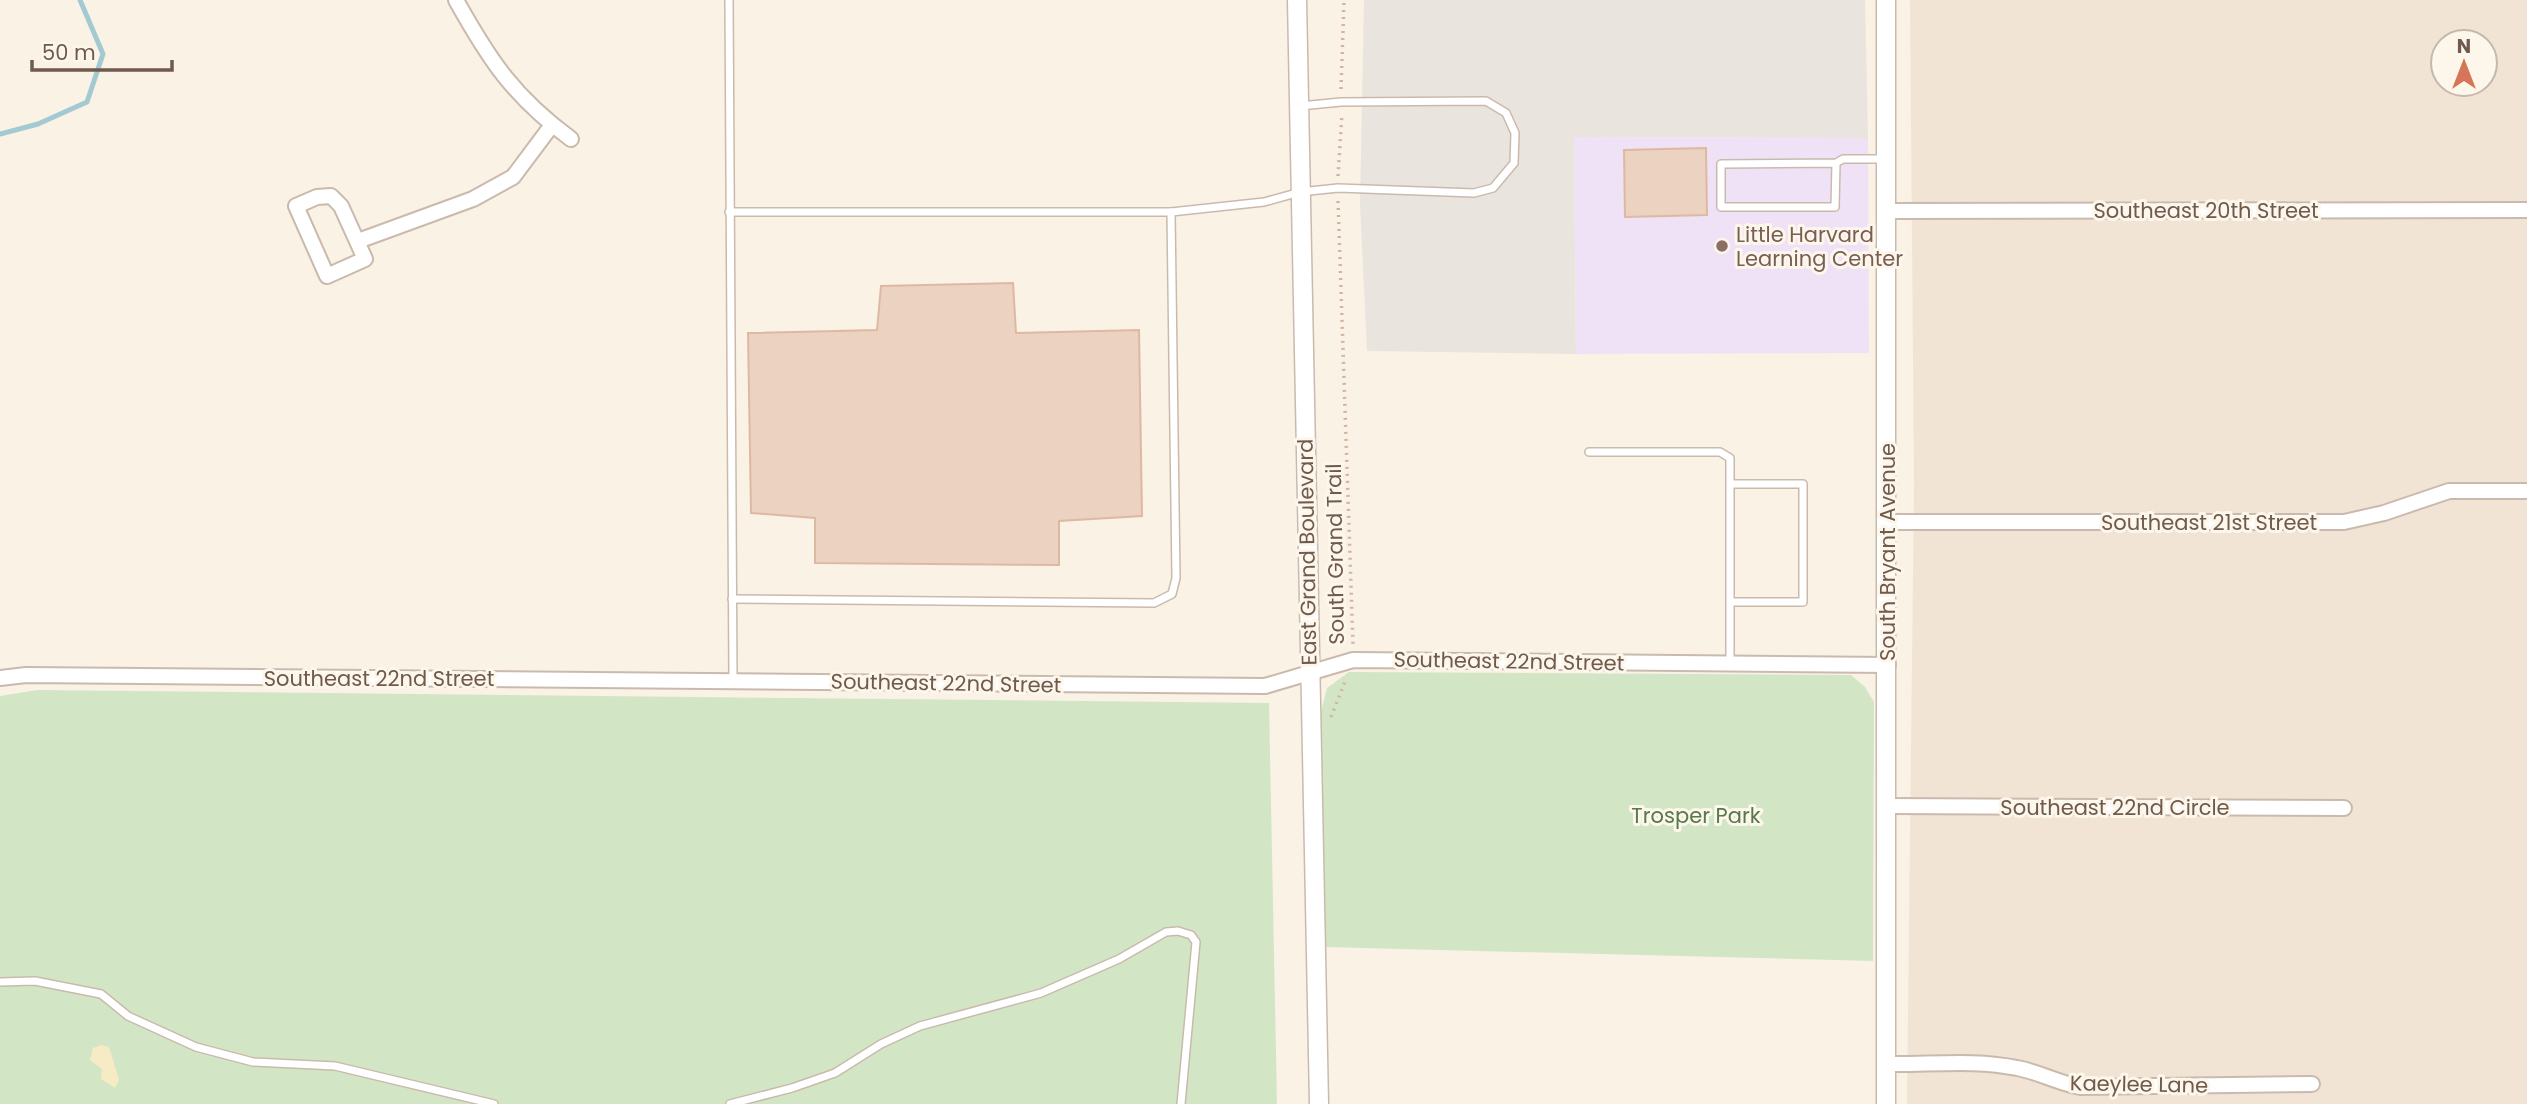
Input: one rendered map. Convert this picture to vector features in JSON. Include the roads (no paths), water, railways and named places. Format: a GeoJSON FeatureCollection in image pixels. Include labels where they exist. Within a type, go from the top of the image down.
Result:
{"type":"FeatureCollection","features":[{"type":"Feature","properties":{"kind":"street"},"geometry":{"type":"LineString","coordinates":[[456,0],[491,62],[522,99],[571,139]]}},
{"type":"Feature","properties":{"kind":"street","name":"East Grand Boulevard"},"geometry":{"type":"LineString","coordinates":[[1297,0],[1319,1104]]}},
{"type":"Feature","properties":{"kind":"street","name":"South Bryant Avenue"},"geometry":{"type":"LineString","coordinates":[[1886,0],[1886,1104]]}},
{"type":"Feature","properties":{"kind":"street"},"geometry":{"type":"LineString","coordinates":[[358,242],[473,199],[513,177],[552,125]]}},
{"type":"Feature","properties":{"kind":"street"},"geometry":{"type":"LineString","coordinates":[[331,196],[341,206],[358,242],[365,259],[327,276],[296,206],[317,197],[331,196]]}},
{"type":"Feature","properties":{"kind":"street","name":"Southeast 20th Street"},"geometry":{"type":"LineString","coordinates":[[1886,211],[2527,210]]}},
{"type":"Feature","properties":{"kind":"street","name":"Southeast 21st Street"},"geometry":{"type":"LineString","coordinates":[[1886,523],[2325,523],[2364,519],[2449,491],[2527,491]]}},
{"type":"Feature","properties":{"kind":"street","name":"Southeast 22nd Street"},"geometry":{"type":"LineString","coordinates":[[0,678],[26,675],[1265,686],[1353,660],[1888,664]]}},
{"type":"Feature","properties":{"kind":"street","name":"Southeast 22nd Circle"},"geometry":{"type":"LineString","coordinates":[[1886,806],[2344,808]]}},
{"type":"Feature","properties":{"kind":"street","name":"Kaeylee Lane"},"geometry":{"type":"LineString","coordinates":[[1886,1064],[2000,1065],[2020,1068],[2060,1083],[2080,1087],[2312,1084]]}},
{"type":"Feature","properties":{"kind":"lane"},"geometry":{"type":"LineString","coordinates":[[729,0],[733,681]]}},
{"type":"Feature","properties":{"kind":"lane"},"geometry":{"type":"LineString","coordinates":[[729,212],[1171,212],[1264,202],[1300,192],[1338,188],[1474,193],[1493,188],[1514,163],[1515,134],[1506,113],[1486,101],[1341,102],[1299,106]]}},
{"type":"Feature","properties":{"kind":"lane"},"geometry":{"type":"LineString","coordinates":[[1836,163],[1835,206],[1721,206],[1721,164],[1836,163],[1843,159],[1886,159]]}},
{"type":"Feature","properties":{"kind":"lane"},"geometry":{"type":"LineString","coordinates":[[732,599],[1154,603],[1172,594],[1176,578],[1171,212]]}},
{"type":"Feature","properties":{"kind":"lane"},"geometry":{"type":"LineString","coordinates":[[1589,452],[1720,452],[1730,458],[1730,663]]}},
{"type":"Feature","properties":{"kind":"lane"},"geometry":{"type":"LineString","coordinates":[[1731,484],[1803,484],[1803,602],[1732,602]]}},
{"type":"Feature","properties":{"kind":"lane"},"geometry":{"type":"LineString","coordinates":[[730,1104],[835,1073],[881,1044],[920,1026],[1041,993],[1119,959],[1166,932],[1178,930],[1191,934],[1196,942],[1181,1104]]}},
{"type":"Feature","properties":{"kind":"lane"},"geometry":{"type":"LineString","coordinates":[[0,982],[34,981],[101,994],[128,1016],[196,1047],[253,1062],[335,1066],[494,1104]]}},
{"type":"Feature","properties":{"kind":"waterway"},"geometry":{"type":"LineString","coordinates":[[0,134],[38,124],[87,102],[103,54],[80,0]]}},
{"type":"Feature","properties":{"kind":"place","name":"Little Harvard Learning Center"},"geometry":{"type":"Point","coordinates":[1722,246]}},
{"type":"Feature","properties":{"kind":"park label","name":"Trosper Park"},"geometry":{"type":"Point","coordinates":[1696,815]}}]}
